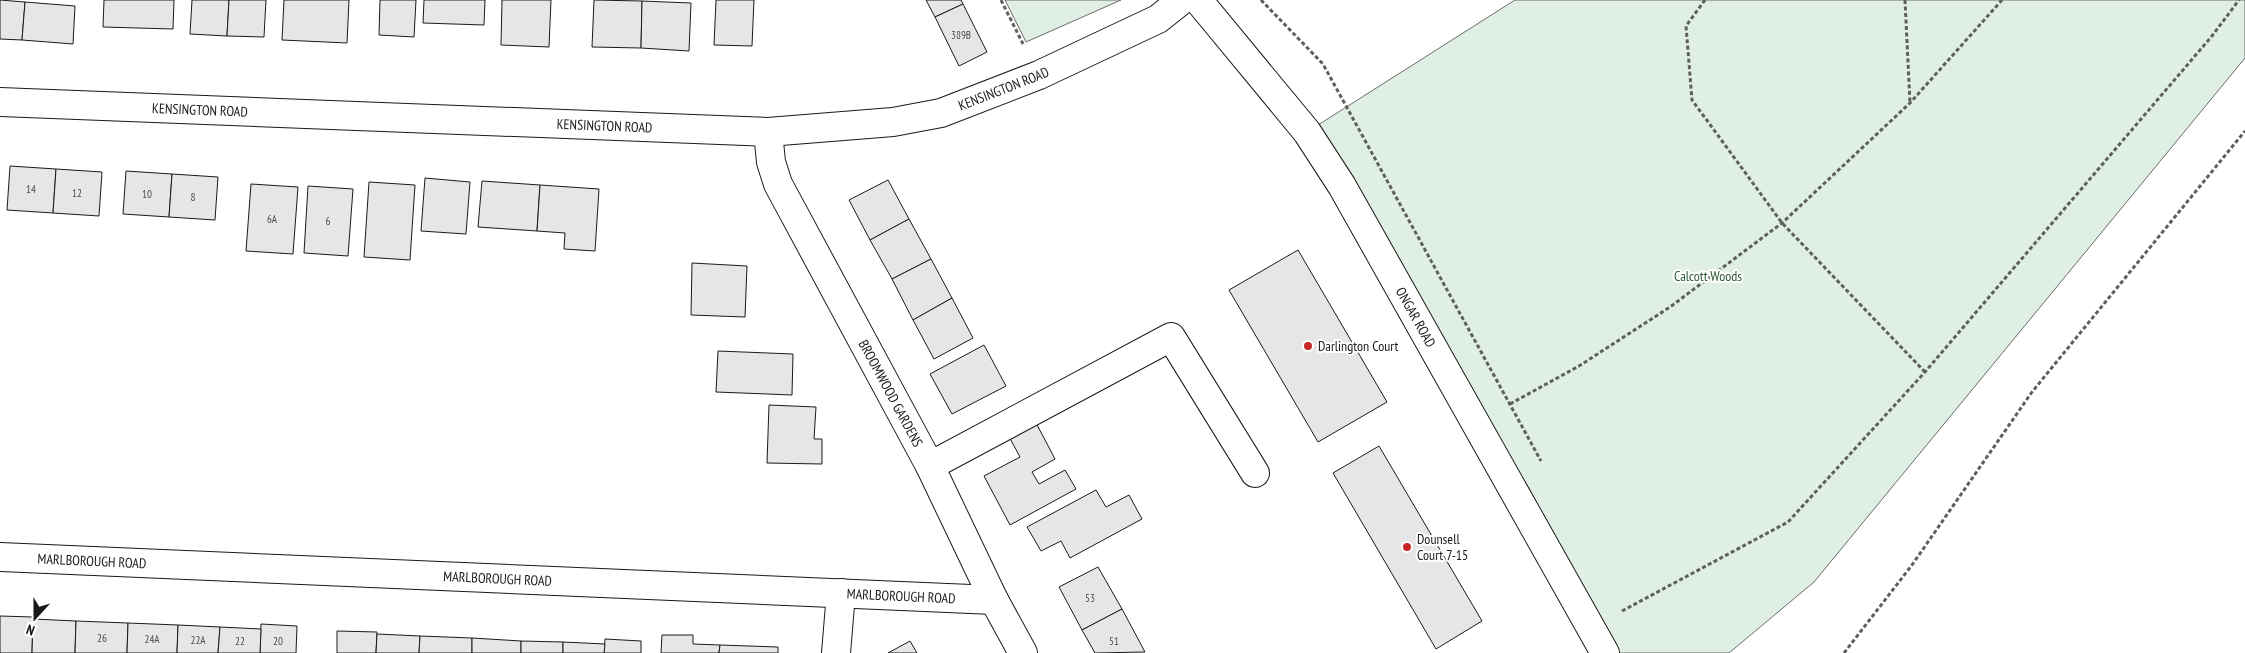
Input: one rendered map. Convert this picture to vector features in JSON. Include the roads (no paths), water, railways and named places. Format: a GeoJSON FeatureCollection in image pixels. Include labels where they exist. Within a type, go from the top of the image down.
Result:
{"type":"FeatureCollection","features":[{"type":"Feature","properties":{"kind":"street","name":"KENSINGTON ROAD"},"geometry":{"type":"LineString","coordinates":[[0,102],[768,132],[893,122],[941,113],[1039,75],[1158,19],[1182,0]]}},
{"type":"Feature","properties":{"kind":"street","name":"ONGAR ROAD"},"geometry":{"type":"LineString","coordinates":[[1198,0],[1306,132],[1342,186],[1605,653]]}},
{"type":"Feature","properties":{"kind":"street","name":"BROOMWOOD GARDENS"},"geometry":{"type":"LineString","coordinates":[[768,132],[771,162],[778,184],[930,466],[994,600],[1023,653]]}},
{"type":"Feature","properties":{"kind":"street"},"geometry":{"type":"LineString","coordinates":[[930,466],[1171,337],[1255,473]]}},
{"type":"Feature","properties":{"kind":"street","name":"MARLBOROUGH ROAD"},"geometry":{"type":"LineString","coordinates":[[0,557],[994,600]]}},
{"type":"Feature","properties":{"kind":"street"},"geometry":{"type":"LineString","coordinates":[[836,653],[841,593]]}},
{"type":"Feature","properties":{"kind":"place","name":"Darlington Court"},"geometry":{"type":"Point","coordinates":[1308,346]}},
{"type":"Feature","properties":{"kind":"place","name":"Dounsell Court 7-15"},"geometry":{"type":"Point","coordinates":[1407,547]}},
{"type":"Feature","properties":{"kind":"park label","name":"Calcott Woods"},"geometry":{"type":"Point","coordinates":[1708,276]}}]}
